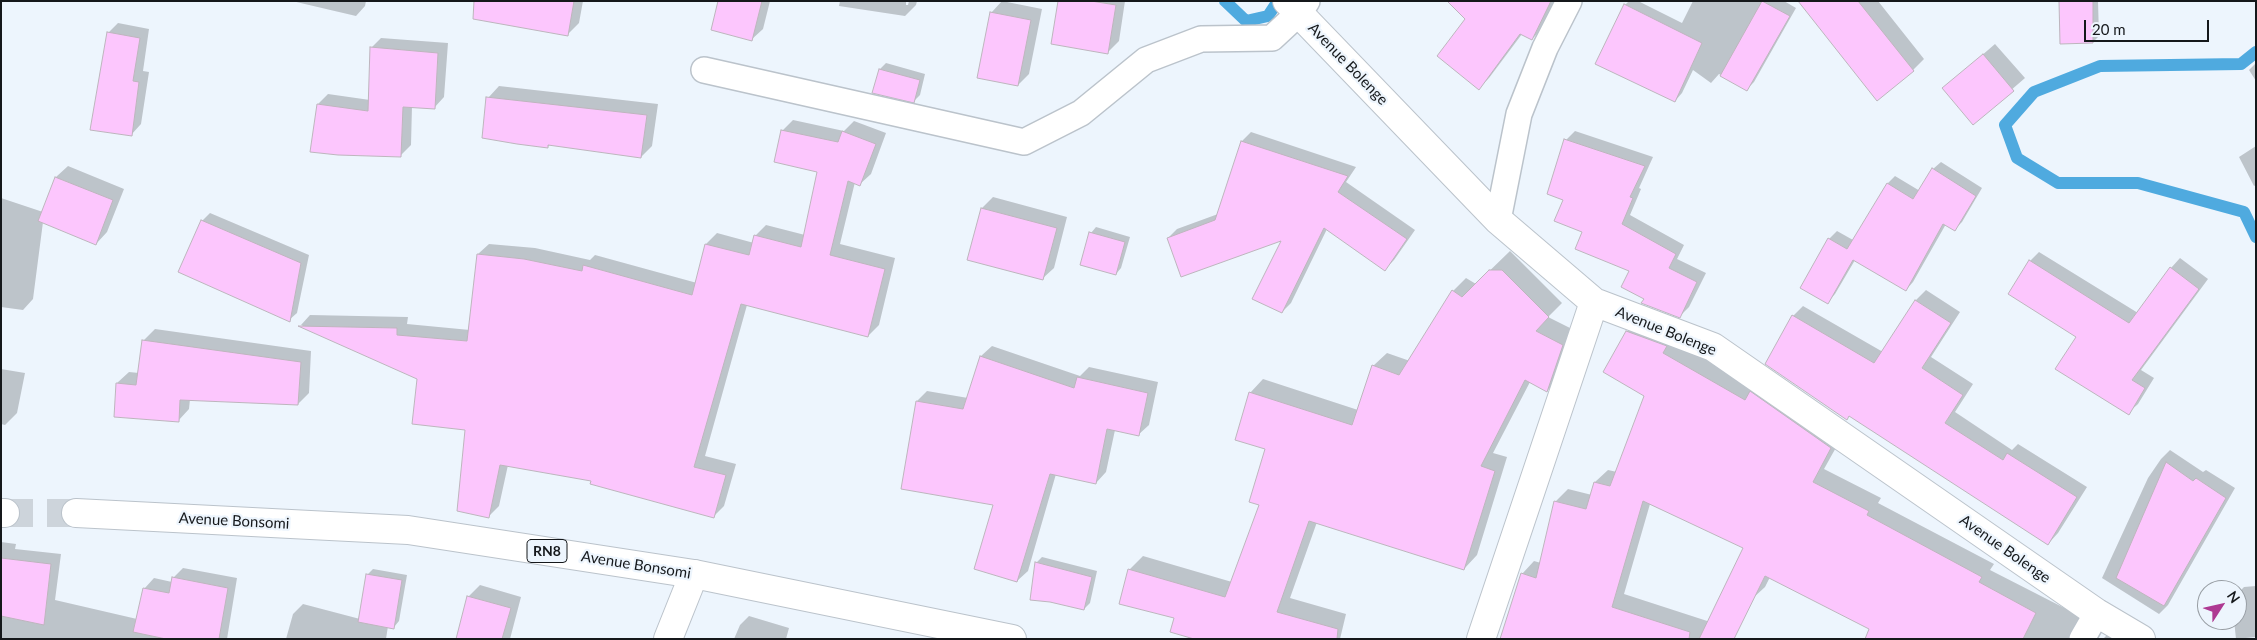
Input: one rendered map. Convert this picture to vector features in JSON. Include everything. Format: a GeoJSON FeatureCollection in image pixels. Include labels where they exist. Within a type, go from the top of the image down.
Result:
{"type":"FeatureCollection","features":[{"type":"Feature","properties":{"kind":"street","name":"Avenue Bolenge"},"geometry":{"type":"LineString","coordinates":[[1297,6],[1498,220],[1594,302],[1712,347],[2097,613],[2140,639]]}},
{"type":"Feature","properties":{"kind":"street"},"geometry":{"type":"LineString","coordinates":[[1481,639],[1594,302]]}},
{"type":"Feature","properties":{"kind":"street","name":"Avenue Bonsomi"},"geometry":{"type":"LineString","coordinates":[[76,513],[408,530],[694,574],[1012,639]]}},
{"type":"Feature","properties":{"kind":"street"},"geometry":{"type":"LineString","coordinates":[[668,639],[694,574]]}},
{"type":"Feature","properties":{"kind":"lane"},"geometry":{"type":"LineString","coordinates":[[1498,220],[1519,114],[1545,48],[1569,1]]}},
{"type":"Feature","properties":{"kind":"lane"},"geometry":{"type":"LineString","coordinates":[[704,70],[1024,142],[1081,113],[1146,60],[1201,39],[1272,38],[1297,6]]}},
{"type":"Feature","properties":{"kind":"lane"},"geometry":{"type":"LineString","coordinates":[[2082,639],[2097,613]]}},
{"type":"Feature","properties":{"kind":"building"},"geometry":{"type":"Polygon","coordinates":[[[474,1],[574,1],[568,36],[473,19],[474,1]]]}},
{"type":"Feature","properties":{"kind":"building"},"geometry":{"type":"Polygon","coordinates":[[[718,1],[762,1],[752,41],[711,30],[718,1]]]}},
{"type":"Feature","properties":{"kind":"building"},"geometry":{"type":"Polygon","coordinates":[[[1058,1],[1091,1],[1116,5],[1108,54],[1051,44],[1058,1]]]}},
{"type":"Feature","properties":{"kind":"building"},"geometry":{"type":"Polygon","coordinates":[[[1447,1],[1551,1],[1532,40],[1520,34],[1479,90],[1437,56],[1465,19],[1447,1]]]}},
{"type":"Feature","properties":{"kind":"building"},"geometry":{"type":"Polygon","coordinates":[[[1762,1],[1790,16],[1747,91],[1720,76],[1762,1]]]}},
{"type":"Feature","properties":{"kind":"building"},"geometry":{"type":"Polygon","coordinates":[[[1798,1],[1858,1],[1914,71],[1877,101],[1798,1]]]}},
{"type":"Feature","properties":{"kind":"building"},"geometry":{"type":"Polygon","coordinates":[[[2059,1],[2093,1],[2093,43],[2060,44],[2059,1]]]}},
{"type":"Feature","properties":{"kind":"building"},"geometry":{"type":"Polygon","coordinates":[[[1624,4],[1702,43],[1675,102],[1595,64],[1624,4]]]}},
{"type":"Feature","properties":{"kind":"building"},"geometry":{"type":"Polygon","coordinates":[[[990,12],[1031,20],[1018,86],[977,78],[990,12]]]}},
{"type":"Feature","properties":{"kind":"building"},"geometry":{"type":"Polygon","coordinates":[[[107,32],[140,38],[133,81],[139,82],[132,136],[90,130],[107,32]]]}},
{"type":"Feature","properties":{"kind":"building"},"geometry":{"type":"Polygon","coordinates":[[[370,47],[438,53],[435,109],[403,107],[401,157],[310,152],[317,104],[368,111],[370,47]]]}},
{"type":"Feature","properties":{"kind":"building"},"geometry":{"type":"Polygon","coordinates":[[[1983,54],[2014,91],[1973,125],[1942,88],[1983,54]]]}},
{"type":"Feature","properties":{"kind":"building"},"geometry":{"type":"Polygon","coordinates":[[[879,69],[920,80],[914,103],[872,93],[879,69]]]}},
{"type":"Feature","properties":{"kind":"building"},"geometry":{"type":"Polygon","coordinates":[[[486,97],[647,115],[641,158],[548,145],[548,148],[482,138],[486,97]]]}},
{"type":"Feature","properties":{"kind":"building"},"geometry":{"type":"Polygon","coordinates":[[[781,130],[838,142],[842,131],[876,144],[860,186],[848,181],[830,255],[885,269],[868,337],[741,304],[694,467],[726,475],[714,518],[590,484],[591,481],[500,465],[489,518],[457,511],[465,430],[412,424],[417,379],[298,326],[397,328],[397,335],[467,341],[477,254],[524,259],[582,271],[583,265],[692,295],[705,244],[749,255],[754,235],[801,247],[817,172],[774,162],[781,130]]]}},
{"type":"Feature","properties":{"kind":"building"},"geometry":{"type":"Polygon","coordinates":[[[1564,139],[1645,166],[1630,197],[1633,198],[1622,224],[1676,254],[1669,268],[1697,282],[1680,318],[1641,303],[1644,299],[1621,287],[1629,271],[1575,249],[1582,232],[1554,221],[1563,200],[1547,194],[1564,139]]]}},
{"type":"Feature","properties":{"kind":"building"},"geometry":{"type":"Polygon","coordinates":[[[1241,141],[1348,176],[1338,192],[1407,239],[1385,271],[1324,228],[1282,313],[1252,299],[1281,241],[1181,277],[1167,238],[1215,220],[1241,141]]]}},
{"type":"Feature","properties":{"kind":"building"},"geometry":{"type":"Polygon","coordinates":[[[1932,168],[1976,196],[1955,231],[1943,224],[1906,291],[1853,260],[1828,304],[1800,288],[1828,238],[1847,249],[1887,183],[1913,199],[1932,168]]]}},
{"type":"Feature","properties":{"kind":"building"},"geometry":{"type":"Polygon","coordinates":[[[55,177],[113,200],[96,245],[38,221],[55,177]]]}},
{"type":"Feature","properties":{"kind":"building"},"geometry":{"type":"Polygon","coordinates":[[[981,208],[1057,228],[1043,280],[967,260],[981,208]]]}},
{"type":"Feature","properties":{"kind":"building"},"geometry":{"type":"Polygon","coordinates":[[[201,220],[301,263],[290,322],[178,272],[201,220]]]}},
{"type":"Feature","properties":{"kind":"building"},"geometry":{"type":"Polygon","coordinates":[[[1089,232],[1125,242],[1116,275],[1080,265],[1089,232]]]}},
{"type":"Feature","properties":{"kind":"building"},"geometry":{"type":"Polygon","coordinates":[[[2029,260],[2129,323],[2170,267],[2199,289],[2132,380],[2145,388],[2129,415],[2055,369],[2076,337],[2008,294],[2029,260]]]}},
{"type":"Feature","properties":{"kind":"building"},"geometry":{"type":"Polygon","coordinates":[[[1489,270],[1502,270],[1549,317],[1536,331],[1563,345],[1547,392],[1525,380],[1481,466],[1495,471],[1464,570],[1309,521],[1277,612],[1338,629],[1337,639],[1194,639],[1170,632],[1174,618],[1119,604],[1128,569],[1225,597],[1259,505],[1249,502],[1265,449],[1235,440],[1249,392],[1352,425],[1372,365],[1399,375],[1452,290],[1462,297],[1489,270]]]}},
{"type":"Feature","properties":{"kind":"building"},"geometry":{"type":"Polygon","coordinates":[[[1915,300],[1951,323],[1922,368],[1963,395],[1945,423],[2003,460],[2007,453],[2077,497],[2048,545],[1849,416],[1847,420],[1765,364],[1792,315],[1874,363],[1915,300]]]}},
{"type":"Feature","properties":{"kind":"building"},"geometry":{"type":"Polygon","coordinates":[[[1626,331],[1667,346],[1663,353],[1745,400],[1750,391],[1831,448],[1813,482],[1869,511],[1867,515],[1982,577],[1979,582],[2036,613],[2023,639],[1865,639],[1869,629],[1765,576],[1734,639],[1699,639],[1743,548],[1643,501],[1612,607],[1690,632],[1689,639],[1500,639],[1521,573],[1536,578],[1554,501],[1586,509],[1594,482],[1610,486],[1644,396],[1603,372],[1626,331]]]}},
{"type":"Feature","properties":{"kind":"building"},"geometry":{"type":"Polygon","coordinates":[[[142,340],[301,362],[298,405],[180,400],[179,422],[114,417],[116,383],[136,385],[142,340]]]}},
{"type":"Feature","properties":{"kind":"building"},"geometry":{"type":"Polygon","coordinates":[[[980,356],[1074,388],[1077,377],[1148,393],[1139,436],[1107,429],[1096,484],[1050,474],[1017,582],[974,569],[993,505],[901,489],[916,401],[963,409],[980,356]]]}},
{"type":"Feature","properties":{"kind":"building"},"geometry":{"type":"Polygon","coordinates":[[[2166,462],[2193,481],[2196,478],[2226,498],[2164,606],[2116,578],[2166,462]]]}},
{"type":"Feature","properties":{"kind":"building"},"geometry":{"type":"Polygon","coordinates":[[[1,558],[51,564],[44,625],[1,616],[1,558]]]}},
{"type":"Feature","properties":{"kind":"building"},"geometry":{"type":"Polygon","coordinates":[[[1035,562],[1092,577],[1084,610],[1050,602],[1030,600],[1035,562]]]}},
{"type":"Feature","properties":{"kind":"building"},"geometry":{"type":"Polygon","coordinates":[[[366,574],[402,580],[394,629],[358,622],[366,574]]]}},
{"type":"Feature","properties":{"kind":"building"},"geometry":{"type":"Polygon","coordinates":[[[172,577],[228,588],[219,639],[166,639],[133,632],[143,588],[169,593],[172,577]]]}},
{"type":"Feature","properties":{"kind":"building"},"geometry":{"type":"Polygon","coordinates":[[[467,596],[511,608],[502,639],[456,639],[467,596]]]}},
{"type":"Feature","properties":{"kind":"waterway"},"geometry":{"type":"LineString","coordinates":[[1225,1],[1246,21],[1268,16],[1278,1]]}},
{"type":"Feature","properties":{"kind":"waterway"},"geometry":{"type":"LineString","coordinates":[[2256,52],[2241,64],[2100,66],[2034,92],[2005,125],[2017,158],[2058,183],[2138,183],[2244,212],[2256,237]]}},
{"type":"Feature","properties":{"kind":"tunnel"},"geometry":{"type":"LineString","coordinates":[[5,513],[76,513]]}}]}
